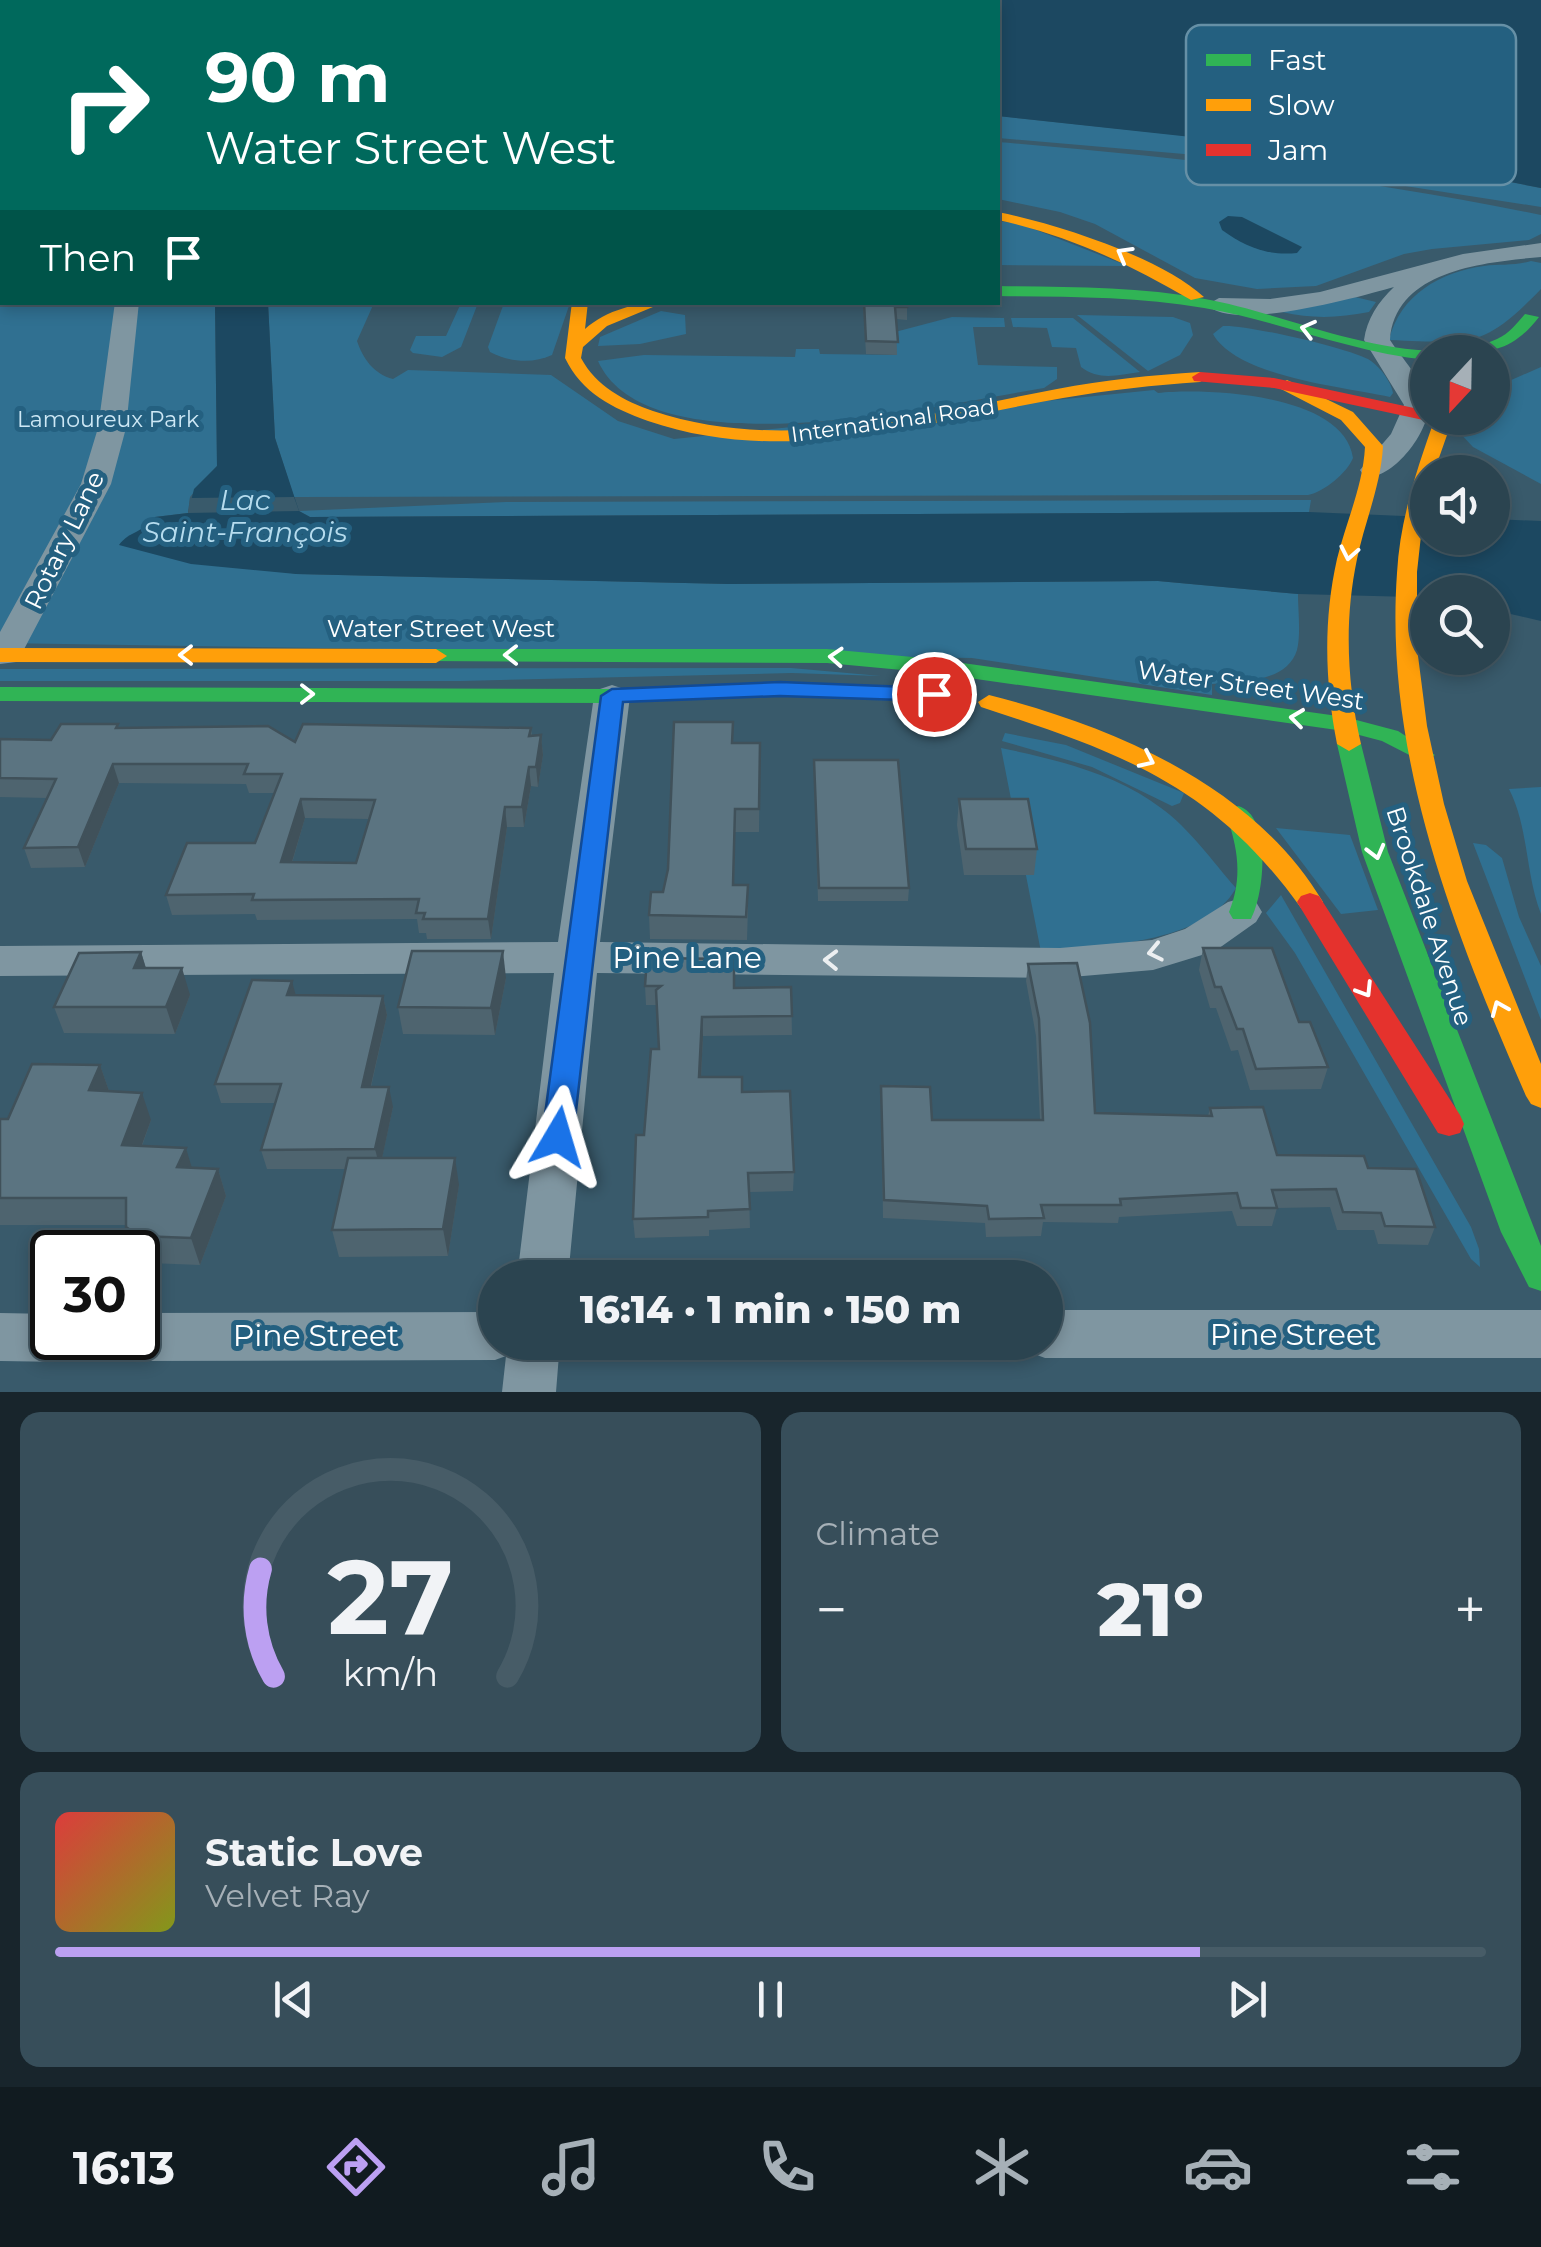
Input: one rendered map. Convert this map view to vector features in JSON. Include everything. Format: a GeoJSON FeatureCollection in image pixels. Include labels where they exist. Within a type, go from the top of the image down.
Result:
{"type":"FeatureCollection","features":[{"type":"Feature","properties":{"kind":"main road"},"geometry":{"type":"LineString","coordinates":[[1000,216],[1038,223],[1105,244],[1208,304]]}},
{"type":"Feature","properties":{"kind":"main road"},"geometry":{"type":"LineString","coordinates":[[1000,291],[1066,292],[1208,304],[1410,350]]}},
{"type":"Feature","properties":{"kind":"main road"},"geometry":{"type":"LineString","coordinates":[[574,357],[580,305]]}},
{"type":"Feature","properties":{"kind":"main road"},"geometry":{"type":"LineString","coordinates":[[574,357],[582,335],[603,320],[649,305]]}},
{"type":"Feature","properties":{"kind":"main road"},"geometry":{"type":"LineString","coordinates":[[1510,340],[1536,326]]}},
{"type":"Feature","properties":{"kind":"main road","name":"International Road"},"geometry":{"type":"LineString","coordinates":[[574,357],[602,393],[634,413],[698,431],[764,437],[834,432],[1151,380],[1197,377],[1287,385],[1410,412]]}},
{"type":"Feature","properties":{"kind":"main road","name":"International Road"},"geometry":{"type":"LineString","coordinates":[[1287,385],[1327,404],[1358,425],[1374,446],[1374,470]]}},
{"type":"Feature","properties":{"kind":"main road","name":"Brookdale Avenue"},"geometry":{"type":"LineString","coordinates":[[1429,435],[1409,539],[1406,614],[1423,754],[1437,832],[1459,908],[1510,1033],[1541,1096]]}},
{"type":"Feature","properties":{"kind":"main road","name":"Brookdale Avenue"},"geometry":{"type":"LineString","coordinates":[[1374,470],[1363,498],[1338,609],[1338,699],[1362,759],[1375,852],[1516,1232],[1541,1277]]}},
{"type":"Feature","properties":{"kind":"main road","name":"Water Street West"},"geometry":{"type":"LineString","coordinates":[[2,655],[827,656],[934,666],[1345,724],[1390,736],[1423,754]]}},
{"type":"Feature","properties":{"kind":"main road"},"geometry":{"type":"LineString","coordinates":[[0,694],[612,696],[760,690]]}},
{"type":"Feature","properties":{"kind":"main road"},"geometry":{"type":"LineString","coordinates":[[962,698],[1117,724]]}},
{"type":"Feature","properties":{"kind":"main road"},"geometry":{"type":"LineString","coordinates":[[990,702],[1108,741],[1186,778],[1236,812],[1265,838],[1516,1232]]}},
{"type":"Feature","properties":{"kind":"main road"},"geometry":{"type":"LineString","coordinates":[[1362,759],[1423,754]]}},
{"type":"Feature","properties":{"kind":"main road"},"geometry":{"type":"LineString","coordinates":[[1236,812],[1251,846],[1253,868],[1251,898],[1242,912]]}},
{"type":"Feature","properties":{"kind":"street"},"geometry":{"type":"LineString","coordinates":[[1208,304],[1250,307],[1307,302],[1464,259],[1541,250]]}},
{"type":"Feature","properties":{"kind":"street"},"geometry":{"type":"LineString","coordinates":[[1410,390],[1380,346],[1377,333],[1388,308],[1434,269]]}},
{"type":"Feature","properties":{"kind":"street","name":"Rotary Lane"},"geometry":{"type":"LineString","coordinates":[[2,655],[96,484],[112,428],[127,305]]}},
{"type":"Feature","properties":{"kind":"street"},"geometry":{"type":"LineString","coordinates":[[1374,470],[1410,434]]}},
{"type":"Feature","properties":{"kind":"street"},"geometry":{"type":"LineString","coordinates":[[544,1260],[577,958],[612,696]]}},
{"type":"Feature","properties":{"kind":"street","name":"Pine Lane"},"geometry":{"type":"LineString","coordinates":[[0,962],[577,958],[1060,963],[1153,955],[1200,940],[1242,912]]}},
{"type":"Feature","properties":{"kind":"street","name":"Pine Street"},"geometry":{"type":"LineString","coordinates":[[1063,1334],[1541,1334]]}},
{"type":"Feature","properties":{"kind":"street","name":"Pine Street"},"geometry":{"type":"LineString","coordinates":[[160,1337],[478,1336]]}},
{"type":"Feature","properties":{"kind":"street"},"geometry":{"type":"LineString","coordinates":[[0,1337],[30,1337]]}},
{"type":"Feature","properties":{"kind":"street"},"geometry":{"type":"LineString","coordinates":[[528,1392],[532,1360]]}},
{"type":"Feature","properties":{"kind":"green space"},"geometry":{"type":"Polygon","coordinates":[[[1000,116],[1186,136],[1186,154],[1000,138],[1000,116]]]}},
{"type":"Feature","properties":{"kind":"green space"},"geometry":{"type":"Polygon","coordinates":[[[1000,142],[1186,160],[1186,185],[1372,185],[1406,190],[1541,215],[1541,234],[1529,240],[1404,254],[1316,286],[1257,289],[1195,278],[1095,224],[1000,199],[1000,142]]]}},
{"type":"Feature","properties":{"kind":"green space"},"geometry":{"type":"Polygon","coordinates":[[[1516,183],[1541,188],[1541,207],[1399,185],[1516,183]]]}},
{"type":"Feature","properties":{"kind":"green space"},"geometry":{"type":"Polygon","coordinates":[[[1000,221],[1021,224],[1128,266],[1000,265],[1000,221]]]}},
{"type":"Feature","properties":{"kind":"green space"},"geometry":{"type":"Polygon","coordinates":[[[1541,263],[1541,289],[1489,333],[1410,335],[1410,341],[1389,340],[1402,310],[1424,288],[1468,269],[1541,263]]]}},
{"type":"Feature","properties":{"kind":"green space"},"geometry":{"type":"Polygon","coordinates":[[[1355,297],[1376,302],[1369,312],[1347,316],[1282,312],[1355,297]]]}},
{"type":"Feature","properties":{"kind":"green space","name":"Lamoureux Park"},"geometry":{"type":"Polygon","coordinates":[[[0,305],[215,305],[217,466],[190,497],[188,513],[155,517],[146,531],[128,536],[296,574],[729,584],[1158,581],[1298,594],[1299,629],[1297,650],[1283,669],[1261,679],[1212,684],[1212,695],[972,658],[0,643],[0,305]]]}},
{"type":"Feature","properties":{"kind":"green space"},"geometry":{"type":"Polygon","coordinates":[[[268,305],[373,305],[357,341],[370,365],[386,377],[393,379],[408,370],[551,375],[618,421],[674,439],[1154,390],[1238,394],[1300,408],[1325,420],[1344,436],[1353,458],[1334,481],[1308,495],[294,497],[275,438],[268,305]]]}},
{"type":"Feature","properties":{"kind":"green space"},"geometry":{"type":"Polygon","coordinates":[[[460,305],[477,305],[461,347],[442,357],[410,350],[416,336],[446,336],[460,305]]]}},
{"type":"Feature","properties":{"kind":"green space"},"geometry":{"type":"Polygon","coordinates":[[[503,305],[569,305],[552,355],[521,361],[490,352],[488,347],[503,305]]]}},
{"type":"Feature","properties":{"kind":"green space"},"geometry":{"type":"Polygon","coordinates":[[[661,311],[685,315],[686,334],[640,344],[598,346],[600,337],[661,311]]]}},
{"type":"Feature","properties":{"kind":"green space"},"geometry":{"type":"Polygon","coordinates":[[[1077,315],[1173,317],[1190,323],[1193,335],[1180,355],[1148,371],[1077,315]]]}},
{"type":"Feature","properties":{"kind":"green space"},"geometry":{"type":"Polygon","coordinates":[[[952,317],[1004,318],[1005,327],[973,327],[978,365],[1057,367],[1057,379],[1044,388],[874,416],[736,423],[676,415],[628,395],[598,361],[644,355],[795,357],[796,349],[819,349],[820,354],[896,355],[895,332],[952,317]]]}},
{"type":"Feature","properties":{"kind":"green space"},"geometry":{"type":"Polygon","coordinates":[[[1011,318],[1073,318],[1140,372],[1095,374],[1081,367],[1076,348],[1052,347],[1047,328],[1013,327],[1011,318]]]}},
{"type":"Feature","properties":{"kind":"green space"},"geometry":{"type":"Polygon","coordinates":[[[1223,326],[1275,333],[1361,356],[1382,371],[1393,393],[1390,397],[1321,384],[1244,361],[1213,334],[1223,326]]]}},
{"type":"Feature","properties":{"kind":"green space"},"geometry":{"type":"Polygon","coordinates":[[[1541,367],[1541,484],[1510,467],[1510,455],[1488,455],[1462,435],[1510,435],[1510,381],[1541,367]]]}},
{"type":"Feature","properties":{"kind":"green space"},"geometry":{"type":"Polygon","coordinates":[[[1311,500],[1309,512],[310,517],[299,511],[506,502],[1311,500]]]}},
{"type":"Feature","properties":{"kind":"green space"},"geometry":{"type":"Polygon","coordinates":[[[791,668],[881,676],[792,673],[461,681],[0,681],[0,669],[791,668]]]}},
{"type":"Feature","properties":{"kind":"green space"},"geometry":{"type":"Polygon","coordinates":[[[1005,733],[1066,745],[1184,793],[1180,803],[1172,806],[1092,767],[1002,741],[1005,733]]]}},
{"type":"Feature","properties":{"kind":"green space"},"geometry":{"type":"Polygon","coordinates":[[[1001,748],[1085,769],[1144,796],[1182,826],[1236,888],[1221,907],[1176,931],[1120,944],[1041,952],[1001,748]]]}},
{"type":"Feature","properties":{"kind":"green space"},"geometry":{"type":"Polygon","coordinates":[[[1541,787],[1541,914],[1520,819],[1509,789],[1541,787]]]}},
{"type":"Feature","properties":{"kind":"green space"},"geometry":{"type":"Polygon","coordinates":[[[1276,828],[1350,835],[1378,910],[1341,914],[1276,828]]]}},
{"type":"Feature","properties":{"kind":"green space"},"geometry":{"type":"Polygon","coordinates":[[[1473,843],[1486,845],[1502,858],[1519,917],[1541,966],[1541,1020],[1473,843]]]}},
{"type":"Feature","properties":{"kind":"green space"},"geometry":{"type":"Polygon","coordinates":[[[1281,895],[1471,1227],[1480,1267],[1471,1259],[1295,953],[1266,913],[1281,895]]]}},
{"type":"Feature","properties":{"kind":"water"},"geometry":{"type":"Polygon","coordinates":[[[1000,0],[1541,0],[1541,188],[1516,183],[1516,25],[1186,25],[1186,136],[1000,116],[1000,0]]]}},
{"type":"Feature","properties":{"kind":"water"},"geometry":{"type":"Polygon","coordinates":[[[1228,216],[1242,217],[1302,247],[1297,253],[1286,254],[1248,246],[1222,230],[1219,222],[1228,216]]]}},
{"type":"Feature","properties":{"kind":"water","name":"Lac Saint-François"},"geometry":{"type":"Polygon","coordinates":[[[215,305],[268,305],[275,438],[299,511],[310,517],[1309,512],[1410,516],[1410,555],[1510,555],[1510,520],[1541,521],[1541,621],[1510,614],[1510,575],[1410,575],[1410,597],[1298,594],[1158,581],[729,584],[296,574],[191,564],[119,545],[155,517],[188,513],[194,489],[217,466],[215,305]]]}},
{"type":"Feature","properties":{"kind":"pier"},"geometry":{"type":"Polygon","coordinates":[[[294,497],[299,511],[188,513],[190,498],[294,497]]]}},
{"type":"Feature","properties":{"kind":"building"},"geometry":{"type":"Polygon","coordinates":[[[864,305],[907,305],[895,307],[898,342],[866,341],[864,305]]]}},
{"type":"Feature","properties":{"kind":"building"},"geometry":{"type":"Polygon","coordinates":[[[674,722],[733,722],[732,743],[760,743],[759,809],[735,809],[733,885],[748,885],[746,917],[649,915],[651,892],[663,892],[668,869],[674,722]]]}},
{"type":"Feature","properties":{"kind":"building"},"geometry":{"type":"Polygon","coordinates":[[[61,724],[118,724],[116,728],[268,726],[295,742],[303,724],[531,728],[529,736],[541,735],[536,767],[529,767],[522,807],[505,807],[488,919],[423,919],[425,913],[416,913],[419,899],[252,900],[254,894],[166,895],[187,843],[255,843],[282,774],[244,774],[248,764],[113,764],[78,847],[24,848],[56,779],[0,778],[0,739],[51,740],[61,724]],[[301,799],[281,862],[356,863],[375,800],[301,799]]]}},
{"type":"Feature","properties":{"kind":"building"},"geometry":{"type":"Polygon","coordinates":[[[814,760],[898,760],[909,888],[819,888],[814,760]]]}},
{"type":"Feature","properties":{"kind":"building"},"geometry":{"type":"Polygon","coordinates":[[[959,799],[1028,799],[1037,849],[966,849],[959,799]]]}},
{"type":"Feature","properties":{"kind":"building"},"geometry":{"type":"Polygon","coordinates":[[[1203,948],[1272,948],[1299,1022],[1310,1022],[1328,1067],[1256,1069],[1243,1029],[1237,1029],[1221,987],[1215,987],[1203,948]]]}},
{"type":"Feature","properties":{"kind":"building"},"geometry":{"type":"Polygon","coordinates":[[[412,951],[503,951],[491,1008],[398,1007],[412,951]]]}},
{"type":"Feature","properties":{"kind":"building"},"geometry":{"type":"Polygon","coordinates":[[[141,952],[134,968],[182,968],[166,1007],[54,1007],[79,953],[141,952]]]}},
{"type":"Feature","properties":{"kind":"building"},"geometry":{"type":"Polygon","coordinates":[[[647,958],[734,959],[734,988],[791,987],[792,1016],[702,1017],[699,1077],[742,1077],[742,1092],[790,1091],[794,1172],[748,1173],[750,1209],[708,1211],[708,1217],[633,1219],[636,1135],[644,1135],[651,1049],[659,1049],[656,990],[661,986],[645,986],[647,958]]]}},
{"type":"Feature","properties":{"kind":"building"},"geometry":{"type":"Polygon","coordinates":[[[1077,963],[1090,1023],[1095,1113],[1212,1116],[1210,1108],[1263,1107],[1277,1155],[1364,1156],[1368,1168],[1416,1169],[1435,1227],[1385,1226],[1381,1213],[1343,1212],[1336,1189],[1272,1190],[1277,1208],[1241,1208],[1237,1193],[1120,1199],[1121,1205],[1041,1205],[1044,1218],[989,1219],[987,1206],[884,1200],[881,1086],[930,1087],[932,1120],[1043,1120],[1039,1019],[1028,964],[1077,963]]]}},
{"type":"Feature","properties":{"kind":"building"},"geometry":{"type":"Polygon","coordinates":[[[252,980],[292,981],[287,995],[383,996],[362,1087],[389,1087],[375,1149],[261,1150],[281,1084],[215,1084],[252,980]]]}},
{"type":"Feature","properties":{"kind":"building"},"geometry":{"type":"Polygon","coordinates":[[[32,1064],[100,1065],[89,1090],[142,1093],[122,1145],[186,1148],[177,1167],[218,1169],[191,1238],[160,1237],[160,1230],[130,1230],[126,1227],[126,1198],[0,1198],[0,1119],[8,1119],[32,1064]]]}},
{"type":"Feature","properties":{"kind":"building"},"geometry":{"type":"Polygon","coordinates":[[[348,1158],[455,1158],[443,1229],[332,1230],[348,1158]]]}},
{"type":"Feature","properties":{"kind":"traffic: fast"},"geometry":{"type":"LineString","coordinates":[[1000,291],[1179,299],[1238,310],[1354,343],[1433,355],[1469,353],[1503,343],[1531,317]]}},
{"type":"Feature","properties":{"kind":"traffic: fast"},"geometry":{"type":"LineString","coordinates":[[436,656],[827,656],[934,666],[1345,724],[1390,736],[1423,755]]}},
{"type":"Feature","properties":{"kind":"traffic: fast"},"geometry":{"type":"LineString","coordinates":[[0,694],[612,696],[737,691]]}},
{"type":"Feature","properties":{"kind":"traffic: fast"},"geometry":{"type":"LineString","coordinates":[[1349,744],[1375,852],[1517,1232],[1541,1277]]}},
{"type":"Feature","properties":{"kind":"traffic: fast"},"geometry":{"type":"LineString","coordinates":[[1238,814],[1251,863],[1250,887],[1242,912]]}},
{"type":"Feature","properties":{"kind":"traffic: slow"},"geometry":{"type":"LineString","coordinates":[[1000,216],[1101,247],[1196,297]]}},
{"type":"Feature","properties":{"kind":"traffic: slow"},"geometry":{"type":"LineString","coordinates":[[580,305],[573,358],[589,382],[628,408],[692,430],[762,437],[835,434],[1132,382],[1200,377]]}},
{"type":"Feature","properties":{"kind":"traffic: slow"},"geometry":{"type":"LineString","coordinates":[[573,347],[601,323],[650,305]]}},
{"type":"Feature","properties":{"kind":"traffic: slow"},"geometry":{"type":"LineString","coordinates":[[1287,385],[1347,416],[1374,446],[1339,614],[1338,666],[1349,744]]}},
{"type":"Feature","properties":{"kind":"traffic: slow"},"geometry":{"type":"LineString","coordinates":[[1438,435],[1418,497],[1407,572],[1406,648],[1415,726],[1454,881],[1481,956],[1541,1096]]}},
{"type":"Feature","properties":{"kind":"traffic: slow"},"geometry":{"type":"LineString","coordinates":[[0,655],[436,656]]}},
{"type":"Feature","properties":{"kind":"traffic: slow"},"geometry":{"type":"LineString","coordinates":[[989,702],[1083,734],[1169,772],[1246,826],[1280,860],[1310,902]]}},
{"type":"Feature","properties":{"kind":"traffic: jam"},"geometry":{"type":"LineString","coordinates":[[1200,377],[1274,383],[1410,412]]}},
{"type":"Feature","properties":{"kind":"traffic: jam"},"geometry":{"type":"LineString","coordinates":[[1310,902],[1449,1124]]}},
{"type":"Feature","properties":{"kind":"route"},"geometry":{"type":"LineString","coordinates":[[558,1137],[612,696],[780,689],[934,694]]}}]}
